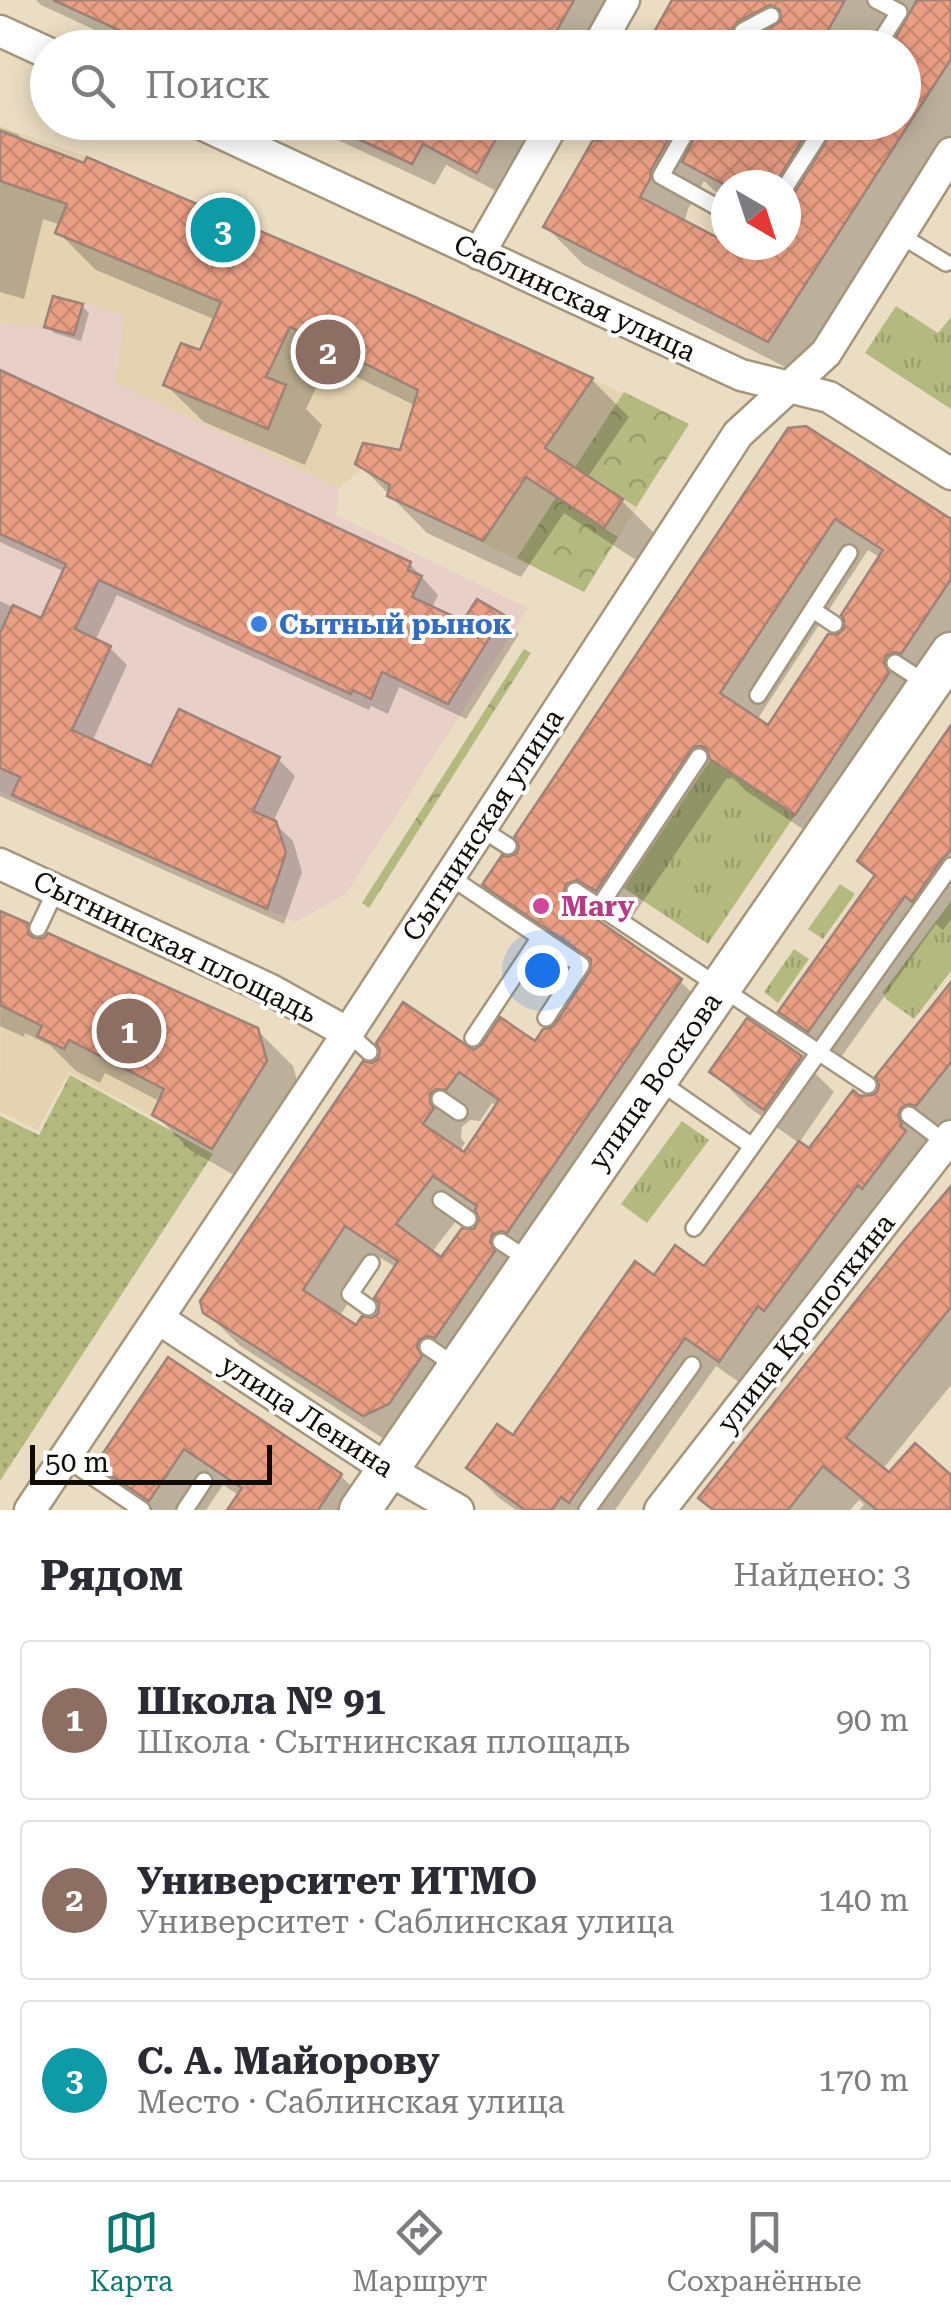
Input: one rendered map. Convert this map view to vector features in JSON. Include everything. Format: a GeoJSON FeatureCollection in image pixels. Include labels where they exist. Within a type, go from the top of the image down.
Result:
{"type":"FeatureCollection","features":[{"type":"Feature","properties":{"kind":"street"},"geometry":{"type":"LineString","coordinates":[[607,30],[624,0]]}},
{"type":"Feature","properties":{"kind":"street"},"geometry":{"type":"LineString","coordinates":[[0,31],[30,45]]}},
{"type":"Feature","properties":{"kind":"street","name":"Саблинская улица"},"geometry":{"type":"LineString","coordinates":[[235,140],[741,375],[829,397],[951,474]]}},
{"type":"Feature","properties":{"kind":"street"},"geometry":{"type":"LineString","coordinates":[[479,254],[544,140]]}},
{"type":"Feature","properties":{"kind":"street","name":"Сытнинская улица"},"geometry":{"type":"LineString","coordinates":[[30,1510],[159,1318],[359,1042],[449,876],[738,434],[826,353],[951,153]]}},
{"type":"Feature","properties":{"kind":"street","name":"улица Воскова"},"geometry":{"type":"LineString","coordinates":[[360,1510],[387,1468],[442,1357],[516,1251],[656,1079],[940,669]]}},
{"type":"Feature","properties":{"kind":"street","name":"Сытнинская площадь"},"geometry":{"type":"LineString","coordinates":[[0,864],[271,990],[359,1042]]}},
{"type":"Feature","properties":{"kind":"street","name":"улица Кропоткина"},"geometry":{"type":"LineString","coordinates":[[660,1510],[744,1415],[948,1139]]}},
{"type":"Feature","properties":{"kind":"street","name":"улица Ленина"},"geometry":{"type":"LineString","coordinates":[[159,1318],[387,1468],[458,1510]]}},
{"type":"Feature","properties":{"kind":"lane"},"geometry":{"type":"LineString","coordinates":[[876,0],[899,12],[888,30]]}},
{"type":"Feature","properties":{"kind":"lane"},"geometry":{"type":"LineString","coordinates":[[744,30],[771,16]]}},
{"type":"Feature","properties":{"kind":"lane"},"geometry":{"type":"LineString","coordinates":[[679,140],[664,162],[661,176],[711,204]]}},
{"type":"Feature","properties":{"kind":"lane"},"geometry":{"type":"LineString","coordinates":[[796,170],[815,140]]}},
{"type":"Feature","properties":{"kind":"lane"},"geometry":{"type":"LineString","coordinates":[[900,235],[946,264]]}},
{"type":"Feature","properties":{"kind":"lane"},"geometry":{"type":"LineString","coordinates":[[758,696],[849,554]]}},
{"type":"Feature","properties":{"kind":"lane"},"geometry":{"type":"LineString","coordinates":[[812,610],[834,624]]}},
{"type":"Feature","properties":{"kind":"lane"},"geometry":{"type":"LineString","coordinates":[[895,663],[940,669]]}},
{"type":"Feature","properties":{"kind":"lane"},"geometry":{"type":"LineString","coordinates":[[599,907],[700,757]]}},
{"type":"Feature","properties":{"kind":"lane"},"geometry":{"type":"LineString","coordinates":[[480,828],[508,846]]}},
{"type":"Feature","properties":{"kind":"lane"},"geometry":{"type":"LineString","coordinates":[[694,1228],[951,866]]}},
{"type":"Feature","properties":{"kind":"lane"},"geometry":{"type":"LineString","coordinates":[[449,876],[581,965],[546,1018]]}},
{"type":"Feature","properties":{"kind":"lane"},"geometry":{"type":"LineString","coordinates":[[38,928],[56,890]]}},
{"type":"Feature","properties":{"kind":"lane"},"geometry":{"type":"LineString","coordinates":[[575,891],[868,1086]]}},
{"type":"Feature","properties":{"kind":"lane"},"geometry":{"type":"LineString","coordinates":[[473,1038],[540,938]]}},
{"type":"Feature","properties":{"kind":"lane"},"geometry":{"type":"LineString","coordinates":[[656,1079],[752,1146]]}},
{"type":"Feature","properties":{"kind":"lane"},"geometry":{"type":"LineString","coordinates":[[440,1099],[460,1112]]}},
{"type":"Feature","properties":{"kind":"lane"},"geometry":{"type":"LineString","coordinates":[[909,1115],[948,1139]]}},
{"type":"Feature","properties":{"kind":"lane"},"geometry":{"type":"LineString","coordinates":[[441,1200],[468,1219]]}},
{"type":"Feature","properties":{"kind":"lane"},"geometry":{"type":"LineString","coordinates":[[368,1307],[350,1294],[371,1263]]}},
{"type":"Feature","properties":{"kind":"lane"},"geometry":{"type":"LineString","coordinates":[[586,1510],[692,1366]]}},
{"type":"Feature","properties":{"kind":"lane"},"geometry":{"type":"LineString","coordinates":[[65,1458],[142,1510]]}},
{"type":"Feature","properties":{"kind":"lane"},"geometry":{"type":"LineString","coordinates":[[184,1510],[204,1481]]}},
{"type":"Feature","properties":{"kind":"shaded area"},"geometry":{"type":"Polygon","coordinates":[[[0,126],[30,140],[87,157],[417,298],[689,424],[584,592],[387,496],[380,478],[363,468],[339,488],[115,383],[125,315],[54,296],[44,327],[0,322],[0,126]]]}},
{"type":"Feature","properties":{"kind":"shaded area","name":"Сытный рынок"},"geometry":{"type":"Polygon","coordinates":[[[53,296],[125,315],[116,383],[339,488],[336,515],[528,608],[346,894],[295,922],[0,792],[0,322],[44,327],[53,296]]]}},
{"type":"Feature","properties":{"kind":"shaded area"},"geometry":{"type":"Polygon","coordinates":[[[1,911],[258,1028],[267,1061],[213,1149],[69,1072],[37,1130],[0,1111],[1,911]]]}},
{"type":"Feature","properties":{"kind":"green space"},"geometry":{"type":"Polygon","coordinates":[[[896,306],[938,333],[951,317],[951,409],[865,353],[896,306]]]}},
{"type":"Feature","properties":{"kind":"green space"},"geometry":{"type":"Polygon","coordinates":[[[624,392],[689,424],[636,507],[575,467],[624,392]]]}},
{"type":"Feature","properties":{"kind":"green space"},"geometry":{"type":"Polygon","coordinates":[[[556,497],[618,537],[584,592],[517,558],[556,497]]]}},
{"type":"Feature","properties":{"kind":"green space"},"geometry":{"type":"Polygon","coordinates":[[[524,649],[531,653],[369,908],[362,903],[524,649]]]}},
{"type":"Feature","properties":{"kind":"green space"},"geometry":{"type":"Polygon","coordinates":[[[711,759],[795,815],[708,944],[624,888],[711,759]]]}},
{"type":"Feature","properties":{"kind":"green space"},"geometry":{"type":"Polygon","coordinates":[[[840,884],[855,894],[823,939],[808,929],[840,884]]]}},
{"type":"Feature","properties":{"kind":"green space"},"geometry":{"type":"Polygon","coordinates":[[[951,901],[951,971],[914,1019],[886,999],[883,992],[951,901]]]}},
{"type":"Feature","properties":{"kind":"green space"},"geometry":{"type":"Polygon","coordinates":[[[794,949],[809,959],[778,1003],[764,992],[794,949]]]}},
{"type":"Feature","properties":{"kind":"green space"},"geometry":{"type":"Polygon","coordinates":[[[70,1075],[213,1154],[0,1481],[0,1116],[39,1135],[70,1075]]]}},
{"type":"Feature","properties":{"kind":"green space"},"geometry":{"type":"Polygon","coordinates":[[[682,1121],[709,1140],[647,1223],[621,1204],[682,1121]]]}},
{"type":"Feature","properties":{"kind":"building"},"geometry":{"type":"Polygon","coordinates":[[[53,0],[574,0],[557,30],[119,30],[53,0]]]}},
{"type":"Feature","properties":{"kind":"building"},"geometry":{"type":"Polygon","coordinates":[[[672,0],[845,0],[828,30],[766,30],[781,21],[780,10],[770,5],[737,22],[733,30],[655,30],[672,0]]]}},
{"type":"Feature","properties":{"kind":"building"},"geometry":{"type":"Polygon","coordinates":[[[917,0],[951,0],[951,59],[921,105],[921,30],[900,30],[917,0]]]}},
{"type":"Feature","properties":{"kind":"building"},"geometry":{"type":"Polygon","coordinates":[[[0,131],[84,163],[87,157],[593,378],[545,448],[623,499],[604,528],[526,477],[483,541],[387,496],[390,485],[355,464],[363,443],[400,450],[418,390],[290,327],[266,377],[286,385],[268,429],[163,385],[181,343],[200,350],[221,302],[55,233],[67,204],[0,181],[0,131]]]}},
{"type":"Feature","properties":{"kind":"building"},"geometry":{"type":"Polygon","coordinates":[[[361,140],[495,140],[477,173],[423,144],[412,164],[361,140]]]}},
{"type":"Feature","properties":{"kind":"building"},"geometry":{"type":"Polygon","coordinates":[[[593,140],[668,140],[640,197],[711,234],[711,260],[801,260],[801,182],[827,140],[899,140],[768,342],[543,227],[593,140]]]}},
{"type":"Feature","properties":{"kind":"building"},"geometry":{"type":"Polygon","coordinates":[[[693,140],[802,140],[784,170],[711,170],[711,178],[682,162],[693,140]]]}},
{"type":"Feature","properties":{"kind":"building"},"geometry":{"type":"Polygon","coordinates":[[[53,296],[83,304],[74,335],[44,327],[53,296]]]}},
{"type":"Feature","properties":{"kind":"building"},"geometry":{"type":"Polygon","coordinates":[[[0,370],[411,562],[408,570],[422,576],[412,597],[463,621],[477,599],[504,615],[448,704],[382,672],[371,699],[353,690],[351,694],[99,580],[75,629],[111,646],[72,730],[151,766],[179,709],[280,757],[253,811],[276,821],[286,853],[267,909],[12,795],[20,777],[0,768],[0,633],[13,605],[41,618],[66,564],[0,534],[0,370]]]}},
{"type":"Feature","properties":{"kind":"building"},"geometry":{"type":"Polygon","coordinates":[[[806,426],[951,519],[951,579],[901,654],[886,656],[884,663],[889,673],[795,815],[710,759],[706,748],[693,747],[596,891],[577,880],[566,884],[564,891],[569,900],[682,979],[507,1233],[492,1235],[490,1242],[495,1251],[435,1338],[419,1340],[417,1347],[422,1356],[389,1404],[363,1416],[203,1313],[200,1301],[363,1061],[372,1063],[378,1059],[380,1050],[376,1043],[403,1002],[474,1050],[500,1017],[535,1041],[543,1029],[555,1024],[590,971],[591,959],[482,885],[502,855],[517,853],[519,846],[514,837],[788,428],[806,426]],[[835,519],[720,693],[768,725],[828,634],[844,629],[841,615],[883,550],[835,519]],[[459,1072],[446,1090],[436,1089],[430,1094],[434,1108],[423,1124],[464,1152],[499,1100],[459,1072]],[[433,1176],[396,1224],[441,1257],[462,1228],[474,1229],[479,1219],[477,1206],[433,1176]],[[345,1226],[303,1290],[356,1325],[362,1316],[372,1318],[378,1313],[379,1303],[374,1298],[398,1261],[345,1226]]]}},
{"type":"Feature","properties":{"kind":"building"},"geometry":{"type":"Polygon","coordinates":[[[951,725],[951,850],[912,902],[905,896],[808,1032],[778,1012],[875,875],[857,861],[951,725]]]}},
{"type":"Feature","properties":{"kind":"building"},"geometry":{"type":"Polygon","coordinates":[[[0,911],[28,923],[28,934],[34,938],[44,938],[48,933],[258,1028],[267,1061],[212,1149],[152,1115],[164,1089],[69,1040],[64,1049],[37,1036],[42,1026],[0,1005],[0,911]]]}},
{"type":"Feature","properties":{"kind":"building"},"geometry":{"type":"Polygon","coordinates":[[[951,982],[951,1062],[916,1106],[901,1108],[900,1126],[906,1131],[862,1189],[858,1185],[764,1311],[758,1306],[719,1362],[685,1338],[569,1503],[561,1497],[552,1510],[525,1510],[466,1468],[497,1424],[513,1435],[635,1261],[654,1275],[675,1245],[704,1266],[799,1141],[809,1148],[853,1090],[860,1096],[877,1092],[875,1077],[951,982]]]}},
{"type":"Feature","properties":{"kind":"building"},"geometry":{"type":"Polygon","coordinates":[[[747,1018],[802,1056],[764,1110],[709,1072],[747,1018]]]}},
{"type":"Feature","properties":{"kind":"building"},"geometry":{"type":"Polygon","coordinates":[[[951,1186],[951,1307],[846,1438],[889,1472],[915,1443],[951,1475],[951,1510],[877,1510],[823,1466],[788,1510],[713,1510],[698,1498],[951,1186]]]}},
{"type":"Feature","properties":{"kind":"building"},"geometry":{"type":"Polygon","coordinates":[[[168,1357],[342,1474],[318,1510],[227,1510],[242,1488],[184,1449],[149,1501],[95,1465],[168,1357]]]}},
{"type":"Feature","properties":{"kind":"place","name":"С. А. Майорову"},"geometry":{"type":"Point","coordinates":[223,230]}},
{"type":"Feature","properties":{"kind":"place","name":"Университет ИТМО"},"geometry":{"type":"Point","coordinates":[328,352]}},
{"type":"Feature","properties":{"kind":"place","name":"Сытный рынок"},"geometry":{"type":"Point","coordinates":[259,624]}},
{"type":"Feature","properties":{"kind":"place","name":"Mary"},"geometry":{"type":"Point","coordinates":[541,906]}},
{"type":"Feature","properties":{"kind":"place","name":"Школа № 91"},"geometry":{"type":"Point","coordinates":[129,1031]}}]}
